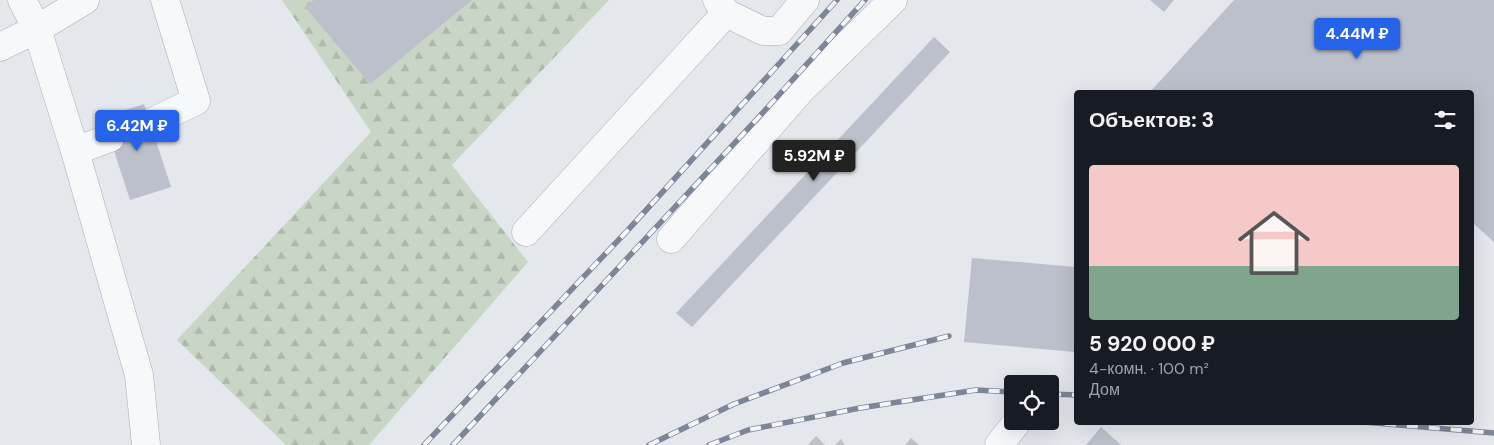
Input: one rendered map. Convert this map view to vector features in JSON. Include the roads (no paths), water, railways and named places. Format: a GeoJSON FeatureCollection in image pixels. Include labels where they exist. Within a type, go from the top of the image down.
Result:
{"type":"FeatureCollection","features":[{"type":"Feature","properties":{"kind":"street"},"geometry":{"type":"LineString","coordinates":[[22,0],[37,28],[75,151],[139,375],[146,445]]}},
{"type":"Feature","properties":{"kind":"street"},"geometry":{"type":"LineString","coordinates":[[0,47],[85,0]]}},
{"type":"Feature","properties":{"kind":"street"},"geometry":{"type":"LineString","coordinates":[[150,123],[196,101],[165,0]]}},
{"type":"Feature","properties":{"kind":"street"},"geometry":{"type":"LineString","coordinates":[[526,232],[722,7],[763,31],[779,31],[805,0]]}},
{"type":"Feature","properties":{"kind":"street"},"geometry":{"type":"LineString","coordinates":[[670,239],[800,91],[893,0]]}},
{"type":"Feature","properties":{"kind":"street"},"geometry":{"type":"LineString","coordinates":[[75,151],[110,138]]}},
{"type":"Feature","properties":{"kind":"street"},"geometry":{"type":"LineString","coordinates":[[999,445],[1011,430]]}},
{"type":"Feature","properties":{"kind":"tunnel"},"geometry":{"type":"LineString","coordinates":[[110,138],[150,123]]}},
{"type":"Feature","properties":{"kind":"railway"},"geometry":{"type":"LineString","coordinates":[[424,445],[628,230],[837,0]]}},
{"type":"Feature","properties":{"kind":"railway"},"geometry":{"type":"LineString","coordinates":[[453,445],[758,118],[865,0]]}},
{"type":"Feature","properties":{"kind":"railway"},"geometry":{"type":"LineString","coordinates":[[649,445],[734,404],[843,363],[949,336]]}},
{"type":"Feature","properties":{"kind":"railway"},"geometry":{"type":"LineString","coordinates":[[709,445],[748,430],[860,408],[976,390],[1004,392]]}},
{"type":"Feature","properties":{"kind":"railway"},"geometry":{"type":"LineString","coordinates":[[1059,394],[1074,395]]}},
{"type":"Feature","properties":{"kind":"railway"},"geometry":{"type":"LineString","coordinates":[[1399,425],[1494,433]]}}]}
